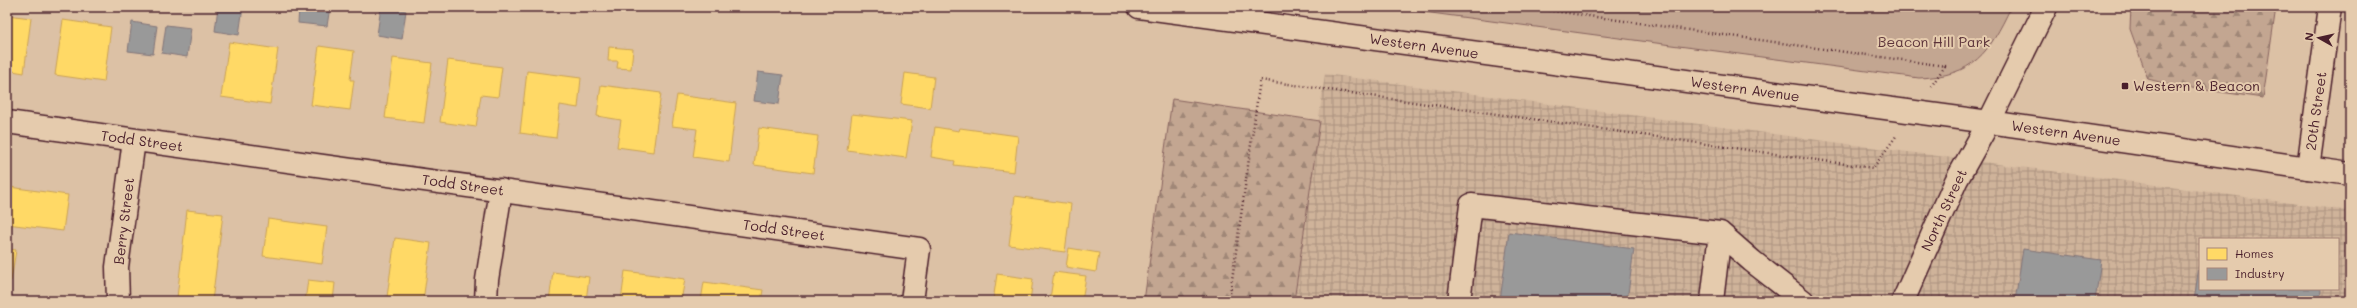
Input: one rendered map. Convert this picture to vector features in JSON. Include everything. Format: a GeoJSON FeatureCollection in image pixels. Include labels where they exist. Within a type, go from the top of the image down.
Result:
{"type":"FeatureCollection","features":[{"type":"Feature","properties":{"kind":"street","name":"Western Avenue"},"geometry":{"type":"LineString","coordinates":[[1139,7],[1989,122],[2350,174]]}},
{"type":"Feature","properties":{"kind":"street","name":"North Street"},"geometry":{"type":"LineString","coordinates":[[1903,301],[1956,181],[1989,122],[2046,7]]}},
{"type":"Feature","properties":{"kind":"street","name":"20th Street"},"geometry":{"type":"LineString","coordinates":[[2308,168],[2330,7]]}},
{"type":"Feature","properties":{"kind":"street","name":"Todd Street"},"geometry":{"type":"LineString","coordinates":[[7,122],[919,249],[912,301]]}},
{"type":"Feature","properties":{"kind":"street","name":"Berry Street"},"geometry":{"type":"LineString","coordinates":[[118,301],[117,267],[134,140]]}},
{"type":"Feature","properties":{"kind":"street"},"geometry":{"type":"LineString","coordinates":[[486,301],[487,280],[501,190]]}},
{"type":"Feature","properties":{"kind":"street"},"geometry":{"type":"LineString","coordinates":[[1459,301],[1471,205],[1720,233],[1752,261],[1803,301]]}},
{"type":"Feature","properties":{"kind":"street"},"geometry":{"type":"LineString","coordinates":[[1712,301],[1720,233]]}},
{"type":"Feature","properties":{"kind":"path"},"geometry":{"type":"LineString","coordinates":[[1525,7],[1945,66]]}},
{"type":"Feature","properties":{"kind":"path"},"geometry":{"type":"LineString","coordinates":[[1229,301],[1260,80],[1873,168]]}},
{"type":"Feature","properties":{"kind":"shaded area"},"geometry":{"type":"Polygon","coordinates":[[[1325,74],[2350,211],[2350,301],[1294,301],[1325,74]]]}},
{"type":"Feature","properties":{"kind":"green space","name":"Beacon Hill Park"},"geometry":{"type":"Polygon","coordinates":[[[1386,7],[2011,7],[1995,37],[1987,49],[1977,59],[1966,67],[1953,73],[1919,78],[1386,7]]]}},
{"type":"Feature","properties":{"kind":"green space"},"geometry":{"type":"Polygon","coordinates":[[[2131,7],[2276,7],[2263,98],[2171,85],[2148,79],[2130,29],[2131,7]]]}},
{"type":"Feature","properties":{"kind":"green space"},"geometry":{"type":"Polygon","coordinates":[[[1172,99],[1320,121],[1294,301],[1144,301],[1172,99]]]}},
{"type":"Feature","properties":{"kind":"building: Homes"},"geometry":{"type":"Polygon","coordinates":[[[7,15],[31,18],[24,73],[7,70],[7,15]]]}},
{"type":"Feature","properties":{"kind":"building: Homes"},"geometry":{"type":"Polygon","coordinates":[[[63,20],[111,27],[104,82],[55,75],[63,20]]]}},
{"type":"Feature","properties":{"kind":"building: Homes"},"geometry":{"type":"Polygon","coordinates":[[[229,42],[278,49],[270,104],[221,97],[229,42]]]}},
{"type":"Feature","properties":{"kind":"building: Homes"},"geometry":{"type":"Polygon","coordinates":[[[319,46],[354,51],[350,80],[354,80],[350,110],[311,105],[319,46]]]}},
{"type":"Feature","properties":{"kind":"building: Homes"},"geometry":{"type":"Polygon","coordinates":[[[609,47],[633,49],[631,69],[617,68],[618,61],[608,61],[609,47]]]}},
{"type":"Feature","properties":{"kind":"building: Homes"},"geometry":{"type":"Polygon","coordinates":[[[393,58],[432,63],[424,123],[385,118],[393,58]]]}},
{"type":"Feature","properties":{"kind":"building: Homes"},"geometry":{"type":"Polygon","coordinates":[[[448,60],[502,67],[498,97],[481,95],[476,127],[440,122],[448,60]]]}},
{"type":"Feature","properties":{"kind":"building: Homes"},"geometry":{"type":"Polygon","coordinates":[[[527,71],[581,78],[578,108],[560,105],[556,138],[520,133],[527,71]]]}},
{"type":"Feature","properties":{"kind":"building: Homes"},"geometry":{"type":"Polygon","coordinates":[[[905,73],[934,77],[930,108],[901,104],[905,73]]]}},
{"type":"Feature","properties":{"kind":"building: Homes"},"geometry":{"type":"Polygon","coordinates":[[[601,85],[661,93],[653,152],[617,147],[621,120],[597,116],[601,85]]]}},
{"type":"Feature","properties":{"kind":"building: Homes"},"geometry":{"type":"Polygon","coordinates":[[[677,95],[736,103],[729,162],[693,157],[697,129],[672,126],[677,95]]]}},
{"type":"Feature","properties":{"kind":"building: Homes"},"geometry":{"type":"Polygon","coordinates":[[[852,114],[912,121],[906,158],[847,150],[852,114]]]}},
{"type":"Feature","properties":{"kind":"building: Homes"},"geometry":{"type":"Polygon","coordinates":[[[935,127],[959,131],[960,128],[1018,136],[1014,172],[954,165],[955,161],[931,157],[935,127]]]}},
{"type":"Feature","properties":{"kind":"building: Homes"},"geometry":{"type":"Polygon","coordinates":[[[759,128],[818,136],[813,173],[754,165],[759,128]]]}},
{"type":"Feature","properties":{"kind":"building: Homes"},"geometry":{"type":"Polygon","coordinates":[[[9,187],[68,195],[63,231],[7,224],[9,187]]]}},
{"type":"Feature","properties":{"kind":"building: Homes"},"geometry":{"type":"Polygon","coordinates":[[[1015,196],[1071,204],[1065,252],[1009,245],[1015,196]]]}},
{"type":"Feature","properties":{"kind":"building: Homes"},"geometry":{"type":"Polygon","coordinates":[[[187,210],[223,214],[212,301],[177,298],[187,210]]]}},
{"type":"Feature","properties":{"kind":"building: Homes"},"geometry":{"type":"Polygon","coordinates":[[[268,219],[327,227],[322,264],[263,256],[268,219]]]}},
{"type":"Feature","properties":{"kind":"building: Homes"},"geometry":{"type":"Polygon","coordinates":[[[395,238],[431,243],[423,301],[387,297],[395,238]]]}},
{"type":"Feature","properties":{"kind":"building: Homes"},"geometry":{"type":"Polygon","coordinates":[[[1069,248],[1099,253],[1096,272],[1066,267],[1069,248]]]}},
{"type":"Feature","properties":{"kind":"building: Homes"},"geometry":{"type":"Polygon","coordinates":[[[7,249],[16,250],[11,281],[7,280],[7,249]]]}},
{"type":"Feature","properties":{"kind":"building: Homes"},"geometry":{"type":"Polygon","coordinates":[[[625,271],[685,279],[681,301],[621,301],[625,271]]]}},
{"type":"Feature","properties":{"kind":"building: Homes"},"geometry":{"type":"Polygon","coordinates":[[[553,272],[589,277],[586,301],[549,301],[553,272]]]}},
{"type":"Feature","properties":{"kind":"building: Homes"},"geometry":{"type":"Polygon","coordinates":[[[1054,272],[1086,276],[1082,301],[1050,299],[1054,272]]]}},
{"type":"Feature","properties":{"kind":"building: Homes"},"geometry":{"type":"Polygon","coordinates":[[[997,274],[1033,279],[1030,301],[993,301],[997,274]]]}},
{"type":"Feature","properties":{"kind":"building: Homes"},"geometry":{"type":"Polygon","coordinates":[[[308,280],[335,283],[333,301],[305,301],[308,280]]]}},
{"type":"Feature","properties":{"kind":"building: Homes"},"geometry":{"type":"Polygon","coordinates":[[[704,282],[763,290],[761,301],[701,301],[704,282]]]}},
{"type":"Feature","properties":{"kind":"building: Industry"},"geometry":{"type":"Polygon","coordinates":[[[218,7],[243,7],[239,35],[215,31],[218,7]]]}},
{"type":"Feature","properties":{"kind":"building: Industry"},"geometry":{"type":"Polygon","coordinates":[[[299,7],[330,7],[327,26],[298,23],[299,7]]]}},
{"type":"Feature","properties":{"kind":"building: Industry"},"geometry":{"type":"Polygon","coordinates":[[[381,7],[406,11],[402,39],[377,35],[381,7]]]}},
{"type":"Feature","properties":{"kind":"building: Industry"},"geometry":{"type":"Polygon","coordinates":[[[132,22],[157,26],[153,54],[128,51],[132,22]]]}},
{"type":"Feature","properties":{"kind":"building: Industry"},"geometry":{"type":"Polygon","coordinates":[[[166,25],[191,28],[187,57],[162,53],[166,25]]]}},
{"type":"Feature","properties":{"kind":"building: Industry"},"geometry":{"type":"Polygon","coordinates":[[[758,72],[783,75],[779,104],[754,101],[758,72]]]}},
{"type":"Feature","properties":{"kind":"building: Industry"},"geometry":{"type":"Polygon","coordinates":[[[1509,232],[1634,249],[1627,301],[1500,301],[1509,232]]]}},
{"type":"Feature","properties":{"kind":"building: Industry"},"geometry":{"type":"Polygon","coordinates":[[[2023,249],[2101,260],[2095,301],[2015,301],[2023,249]]]}},
{"type":"Feature","properties":{"kind":"building: Industry"},"geometry":{"type":"Polygon","coordinates":[[[2199,266],[2199,290],[2321,290],[2320,301],[2194,301],[2199,266]]]}},
{"type":"Feature","properties":{"kind":"place","name":"Western & Beacon"},"geometry":{"type":"Point","coordinates":[2125,86]}}]}
